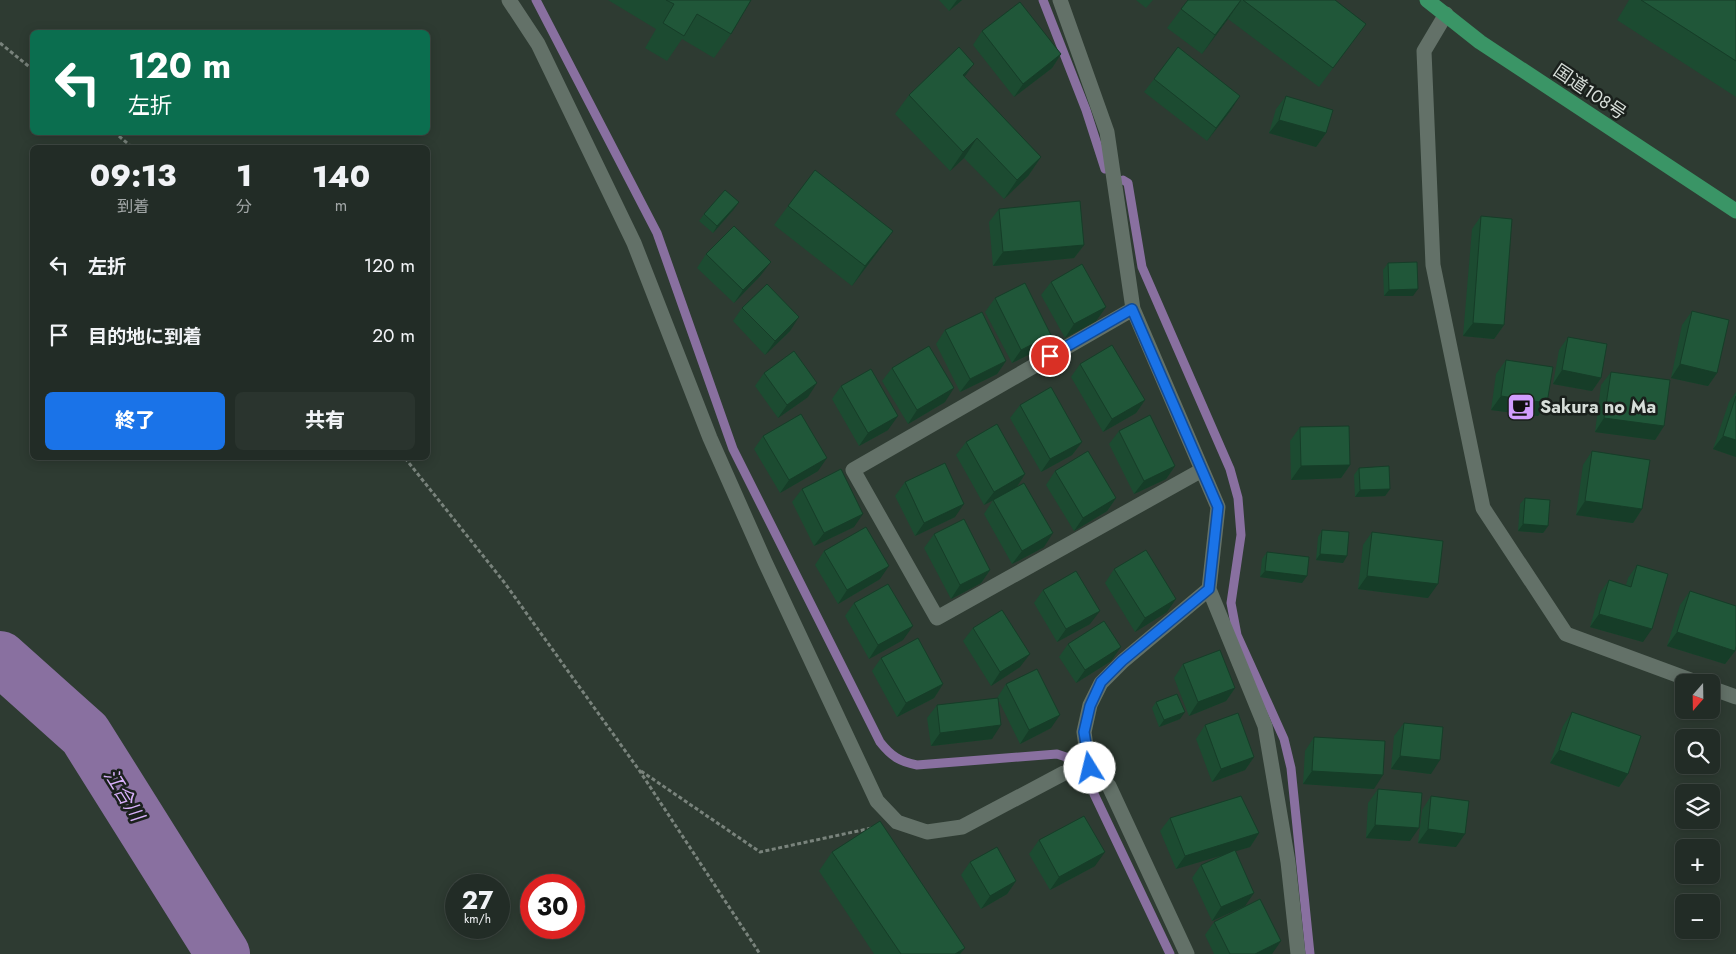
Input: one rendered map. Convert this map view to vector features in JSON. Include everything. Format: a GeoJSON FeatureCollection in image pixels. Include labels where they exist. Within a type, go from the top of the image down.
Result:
{"type":"FeatureCollection","features":[{"type":"Feature","properties":{"kind":"highway","name":"国道108号"},"geometry":{"type":"LineString","coordinates":[[1427,0],[1480,42],[1736,211]]}},
{"type":"Feature","properties":{"kind":"street"},"geometry":{"type":"LineString","coordinates":[[509,0],[538,44],[634,243],[710,438],[765,562],[877,801],[897,822],[927,832],[962,827],[1064,774],[1090,768]]}},
{"type":"Feature","properties":{"kind":"street"},"geometry":{"type":"LineString","coordinates":[[1060,0],[1107,132],[1132,309],[1218,507],[1209,589],[1265,726],[1288,862],[1298,954]]}},
{"type":"Feature","properties":{"kind":"street"},"geometry":{"type":"LineString","coordinates":[[1446,14],[1424,51],[1433,265],[1483,508],[1566,634],[1675,674]]}},
{"type":"Feature","properties":{"kind":"street"},"geometry":{"type":"LineString","coordinates":[[1132,309],[853,470],[937,618],[1202,470]]}},
{"type":"Feature","properties":{"kind":"street"},"geometry":{"type":"LineString","coordinates":[[1187,954],[1109,786],[1090,768],[1084,732],[1090,706],[1101,682],[1122,661],[1209,589]]}},
{"type":"Feature","properties":{"kind":"street"},"geometry":{"type":"LineString","coordinates":[[1720,692],[1736,698]]}},
{"type":"Feature","properties":{"kind":"path"},"geometry":{"type":"LineString","coordinates":[[0,44],[30,67]]}},
{"type":"Feature","properties":{"kind":"path"},"geometry":{"type":"LineString","coordinates":[[118,135],[129,145]]}},
{"type":"Feature","properties":{"kind":"path"},"geometry":{"type":"LineString","coordinates":[[407,460],[504,582],[639,770],[760,954]]}},
{"type":"Feature","properties":{"kind":"path"},"geometry":{"type":"LineString","coordinates":[[639,770],[760,852],[897,822]]}},
{"type":"Feature","properties":{"kind":"building"},"geometry":{"type":"Polygon","coordinates":[[[666,0],[751,0],[731,34],[697,14],[684,36],[663,23],[674,4],[666,0]]]}},
{"type":"Feature","properties":{"kind":"building"},"geometry":{"type":"Polygon","coordinates":[[[1188,0],[1241,0],[1215,35],[1181,9],[1188,0]]]}},
{"type":"Feature","properties":{"kind":"building"},"geometry":{"type":"Polygon","coordinates":[[[1243,0],[1335,0],[1366,24],[1333,68],[1243,0]]]}},
{"type":"Feature","properties":{"kind":"building"},"geometry":{"type":"Polygon","coordinates":[[[1641,0],[1736,0],[1736,61],[1641,0]]]}},
{"type":"Feature","properties":{"kind":"building"},"geometry":{"type":"Polygon","coordinates":[[[1020,2],[1061,54],[1023,84],[982,31],[1020,2]]]}},
{"type":"Feature","properties":{"kind":"building"},"geometry":{"type":"Polygon","coordinates":[[[959,47],[974,64],[963,75],[1041,157],[1017,180],[977,138],[963,152],[909,95],[959,47]]]}},
{"type":"Feature","properties":{"kind":"building"},"geometry":{"type":"Polygon","coordinates":[[[1178,47],[1240,96],[1216,128],[1154,79],[1178,47]]]}},
{"type":"Feature","properties":{"kind":"building"},"geometry":{"type":"Polygon","coordinates":[[[1286,96],[1333,110],[1326,133],[1279,120],[1286,96]]]}},
{"type":"Feature","properties":{"kind":"building"},"geometry":{"type":"Polygon","coordinates":[[[815,170],[893,231],[865,266],[788,206],[815,170]]]}},
{"type":"Feature","properties":{"kind":"building"},"geometry":{"type":"Polygon","coordinates":[[[725,190],[739,202],[717,226],[704,214],[725,190]]]}},
{"type":"Feature","properties":{"kind":"building"},"geometry":{"type":"Polygon","coordinates":[[[1080,201],[1084,245],[1003,252],[999,209],[1080,201]]]}},
{"type":"Feature","properties":{"kind":"building"},"geometry":{"type":"Polygon","coordinates":[[[1481,216],[1512,219],[1504,325],[1473,323],[1481,216]]]}},
{"type":"Feature","properties":{"kind":"building"},"geometry":{"type":"Polygon","coordinates":[[[734,226],[771,262],[743,290],[706,254],[734,226]]]}},
{"type":"Feature","properties":{"kind":"building"},"geometry":{"type":"Polygon","coordinates":[[[1417,262],[1418,289],[1389,290],[1388,263],[1417,262]]]}},
{"type":"Feature","properties":{"kind":"building"},"geometry":{"type":"Polygon","coordinates":[[[1082,264],[1106,307],[1074,324],[1051,282],[1082,264]]]}},
{"type":"Feature","properties":{"kind":"building"},"geometry":{"type":"Polygon","coordinates":[[[1025,283],[1051,335],[1021,350],[995,298],[1025,283]]]}},
{"type":"Feature","properties":{"kind":"building"},"geometry":{"type":"Polygon","coordinates":[[[767,284],[799,317],[775,341],[742,308],[767,284]]]}},
{"type":"Feature","properties":{"kind":"building"},"geometry":{"type":"Polygon","coordinates":[[[1692,311],[1729,320],[1717,373],[1680,364],[1692,311]]]}},
{"type":"Feature","properties":{"kind":"building"},"geometry":{"type":"Polygon","coordinates":[[[982,312],[1006,361],[970,379],[945,330],[982,312]]]}},
{"type":"Feature","properties":{"kind":"building"},"geometry":{"type":"Polygon","coordinates":[[[1568,337],[1607,344],[1601,378],[1562,370],[1568,337]]]}},
{"type":"Feature","properties":{"kind":"building"},"geometry":{"type":"Polygon","coordinates":[[[1112,345],[1145,400],[1112,419],[1080,364],[1112,345]]]}},
{"type":"Feature","properties":{"kind":"building"},"geometry":{"type":"Polygon","coordinates":[[[929,346],[954,388],[917,410],[892,368],[929,346]]]}},
{"type":"Feature","properties":{"kind":"building"},"geometry":{"type":"Polygon","coordinates":[[[794,351],[817,383],[787,405],[764,373],[794,351]]]}},
{"type":"Feature","properties":{"kind":"building"},"geometry":{"type":"Polygon","coordinates":[[[1506,360],[1553,367],[1547,403],[1501,396],[1506,360]]]}},
{"type":"Feature","properties":{"kind":"building"},"geometry":{"type":"Polygon","coordinates":[[[871,369],[898,416],[868,433],[841,386],[871,369]]]}},
{"type":"Feature","properties":{"kind":"building"},"geometry":{"type":"Polygon","coordinates":[[[1611,372],[1670,380],[1664,426],[1604,418],[1611,372]]]}},
{"type":"Feature","properties":{"kind":"building"},"geometry":{"type":"Polygon","coordinates":[[[1051,387],[1082,442],[1050,459],[1020,405],[1051,387]]]}},
{"type":"Feature","properties":{"kind":"building"},"geometry":{"type":"Polygon","coordinates":[[[1736,396],[1736,440],[1723,436],[1736,396]]]}},
{"type":"Feature","properties":{"kind":"building"},"geometry":{"type":"Polygon","coordinates":[[[801,414],[827,458],[789,480],[763,436],[801,414]]]}},
{"type":"Feature","properties":{"kind":"building"},"geometry":{"type":"Polygon","coordinates":[[[1150,415],[1175,466],[1144,481],[1119,431],[1150,415]]]}},
{"type":"Feature","properties":{"kind":"building"},"geometry":{"type":"Polygon","coordinates":[[[997,424],[1025,474],[994,492],[966,442],[997,424]]]}},
{"type":"Feature","properties":{"kind":"building"},"geometry":{"type":"Polygon","coordinates":[[[1349,426],[1350,465],[1301,466],[1300,427],[1349,426]]]}},
{"type":"Feature","properties":{"kind":"building"},"geometry":{"type":"Polygon","coordinates":[[[1088,451],[1116,498],[1083,518],[1055,471],[1088,451]]]}},
{"type":"Feature","properties":{"kind":"building"},"geometry":{"type":"Polygon","coordinates":[[[1592,451],[1650,460],[1642,509],[1585,501],[1592,451]]]}},
{"type":"Feature","properties":{"kind":"building"},"geometry":{"type":"Polygon","coordinates":[[[945,463],[964,504],[924,523],[905,482],[945,463]]]}},
{"type":"Feature","properties":{"kind":"building"},"geometry":{"type":"Polygon","coordinates":[[[1389,466],[1390,489],[1360,490],[1359,468],[1389,466]]]}},
{"type":"Feature","properties":{"kind":"building"},"geometry":{"type":"Polygon","coordinates":[[[841,469],[863,514],[824,533],[802,489],[841,469]]]}},
{"type":"Feature","properties":{"kind":"building"},"geometry":{"type":"Polygon","coordinates":[[[1024,483],[1053,533],[1022,551],[993,500],[1024,483]]]}},
{"type":"Feature","properties":{"kind":"building"},"geometry":{"type":"Polygon","coordinates":[[[1525,498],[1550,500],[1548,526],[1523,524],[1525,498]]]}},
{"type":"Feature","properties":{"kind":"building"},"geometry":{"type":"Polygon","coordinates":[[[964,519],[990,570],[960,585],[934,534],[964,519]]]}},
{"type":"Feature","properties":{"kind":"building"},"geometry":{"type":"Polygon","coordinates":[[[866,527],[889,566],[847,590],[824,551],[866,527]]]}},
{"type":"Feature","properties":{"kind":"building"},"geometry":{"type":"Polygon","coordinates":[[[1322,530],[1349,532],[1347,556],[1320,554],[1322,530]]]}},
{"type":"Feature","properties":{"kind":"building"},"geometry":{"type":"Polygon","coordinates":[[[1372,532],[1443,541],[1438,584],[1367,576],[1372,532]]]}},
{"type":"Feature","properties":{"kind":"building"},"geometry":{"type":"Polygon","coordinates":[[[1146,550],[1176,599],[1145,618],[1114,569],[1146,550]]]}},
{"type":"Feature","properties":{"kind":"building"},"geometry":{"type":"Polygon","coordinates":[[[1267,552],[1309,557],[1307,576],[1265,571],[1267,552]]]}},
{"type":"Feature","properties":{"kind":"building"},"geometry":{"type":"Polygon","coordinates":[[[1637,565],[1668,574],[1652,629],[1599,614],[1609,580],[1631,587],[1637,565]]]}},
{"type":"Feature","properties":{"kind":"building"},"geometry":{"type":"Polygon","coordinates":[[[1076,571],[1100,611],[1066,629],[1043,590],[1076,571]]]}},
{"type":"Feature","properties":{"kind":"building"},"geometry":{"type":"Polygon","coordinates":[[[888,584],[913,626],[878,645],[854,603],[888,584]]]}},
{"type":"Feature","properties":{"kind":"building"},"geometry":{"type":"Polygon","coordinates":[[[1690,591],[1736,606],[1735,651],[1677,632],[1690,591]]]}},
{"type":"Feature","properties":{"kind":"building"},"geometry":{"type":"Polygon","coordinates":[[[1002,610],[1030,654],[1000,672],[973,628],[1002,610]]]}},
{"type":"Feature","properties":{"kind":"building"},"geometry":{"type":"Polygon","coordinates":[[[1104,621],[1121,647],[1085,670],[1068,644],[1104,621]]]}},
{"type":"Feature","properties":{"kind":"building"},"geometry":{"type":"Polygon","coordinates":[[[918,638],[943,684],[906,703],[881,658],[918,638]]]}},
{"type":"Feature","properties":{"kind":"building"},"geometry":{"type":"Polygon","coordinates":[[[1220,650],[1235,688],[1198,702],[1183,664],[1220,650]]]}},
{"type":"Feature","properties":{"kind":"building"},"geometry":{"type":"Polygon","coordinates":[[[1037,669],[1060,715],[1029,730],[1006,684],[1037,669]]]}},
{"type":"Feature","properties":{"kind":"building"},"geometry":{"type":"Polygon","coordinates":[[[1177,694],[1185,712],[1164,720],[1156,702],[1177,694]]]}},
{"type":"Feature","properties":{"kind":"building"},"geometry":{"type":"Polygon","coordinates":[[[998,698],[1001,725],[940,733],[937,705],[998,698]]]}},
{"type":"Feature","properties":{"kind":"building"},"geometry":{"type":"Polygon","coordinates":[[[1572,712],[1641,736],[1628,774],[1559,750],[1572,712]]]}},
{"type":"Feature","properties":{"kind":"building"},"geometry":{"type":"Polygon","coordinates":[[[1238,713],[1254,757],[1221,769],[1205,725],[1238,713]]]}},
{"type":"Feature","properties":{"kind":"building"},"geometry":{"type":"Polygon","coordinates":[[[1404,723],[1443,727],[1440,760],[1400,756],[1404,723]]]}},
{"type":"Feature","properties":{"kind":"building"},"geometry":{"type":"Polygon","coordinates":[[[1314,737],[1385,741],[1383,775],[1312,771],[1314,737]]]}},
{"type":"Feature","properties":{"kind":"building"},"geometry":{"type":"Polygon","coordinates":[[[1378,789],[1422,793],[1419,828],[1375,825],[1378,789]]]}},
{"type":"Feature","properties":{"kind":"building"},"geometry":{"type":"Polygon","coordinates":[[[1241,796],[1259,833],[1185,856],[1170,818],[1241,796]]]}},
{"type":"Feature","properties":{"kind":"building"},"geometry":{"type":"Polygon","coordinates":[[[1431,796],[1469,801],[1465,834],[1428,829],[1431,796]]]}},
{"type":"Feature","properties":{"kind":"building"},"geometry":{"type":"Polygon","coordinates":[[[1084,816],[1105,852],[1059,877],[1039,840],[1084,816]]]}},
{"type":"Feature","properties":{"kind":"building"},"geometry":{"type":"Polygon","coordinates":[[[880,821],[965,948],[955,954],[901,954],[832,852],[880,821]]]}},
{"type":"Feature","properties":{"kind":"building"},"geometry":{"type":"Polygon","coordinates":[[[997,847],[1016,881],[990,896],[970,862],[997,847]]]}},
{"type":"Feature","properties":{"kind":"building"},"geometry":{"type":"Polygon","coordinates":[[[1235,850],[1254,893],[1221,907],[1201,865],[1235,850]]]}},
{"type":"Feature","properties":{"kind":"building"},"geometry":{"type":"Polygon","coordinates":[[[1260,899],[1281,941],[1255,954],[1230,954],[1214,922],[1260,899]]]}},
{"type":"Feature","properties":{"kind":"waterway"},"geometry":{"type":"LineString","coordinates":[[536,0],[657,233],[733,449],[880,742],[896,758],[917,765],[1057,754],[1066,757]]}},
{"type":"Feature","properties":{"kind":"waterway"},"geometry":{"type":"LineString","coordinates":[[1043,0],[1086,110],[1105,169]]}},
{"type":"Feature","properties":{"kind":"waterway"},"geometry":{"type":"LineString","coordinates":[[1123,180],[1128,183],[1142,267],[1230,469],[1238,498],[1241,535],[1231,603],[1237,635],[1284,739],[1291,768],[1310,954]]}},
{"type":"Feature","properties":{"kind":"waterway","name":"江合川"},"geometry":{"type":"LineString","coordinates":[[0,658],[85,734],[223,954]]}},
{"type":"Feature","properties":{"kind":"waterway"},"geometry":{"type":"LineString","coordinates":[[1094,794],[1170,954]]}},
{"type":"Feature","properties":{"kind":"place","name":"Sakura no Ma"},"geometry":{"type":"Point","coordinates":[1521,407]}},
{"type":"Feature","properties":{"kind":"route"},"geometry":{"type":"LineString","coordinates":[[1050,356],[1132,309],[1218,507],[1209,589],[1122,661],[1101,682],[1090,706],[1084,732],[1090,768]]}}]}
